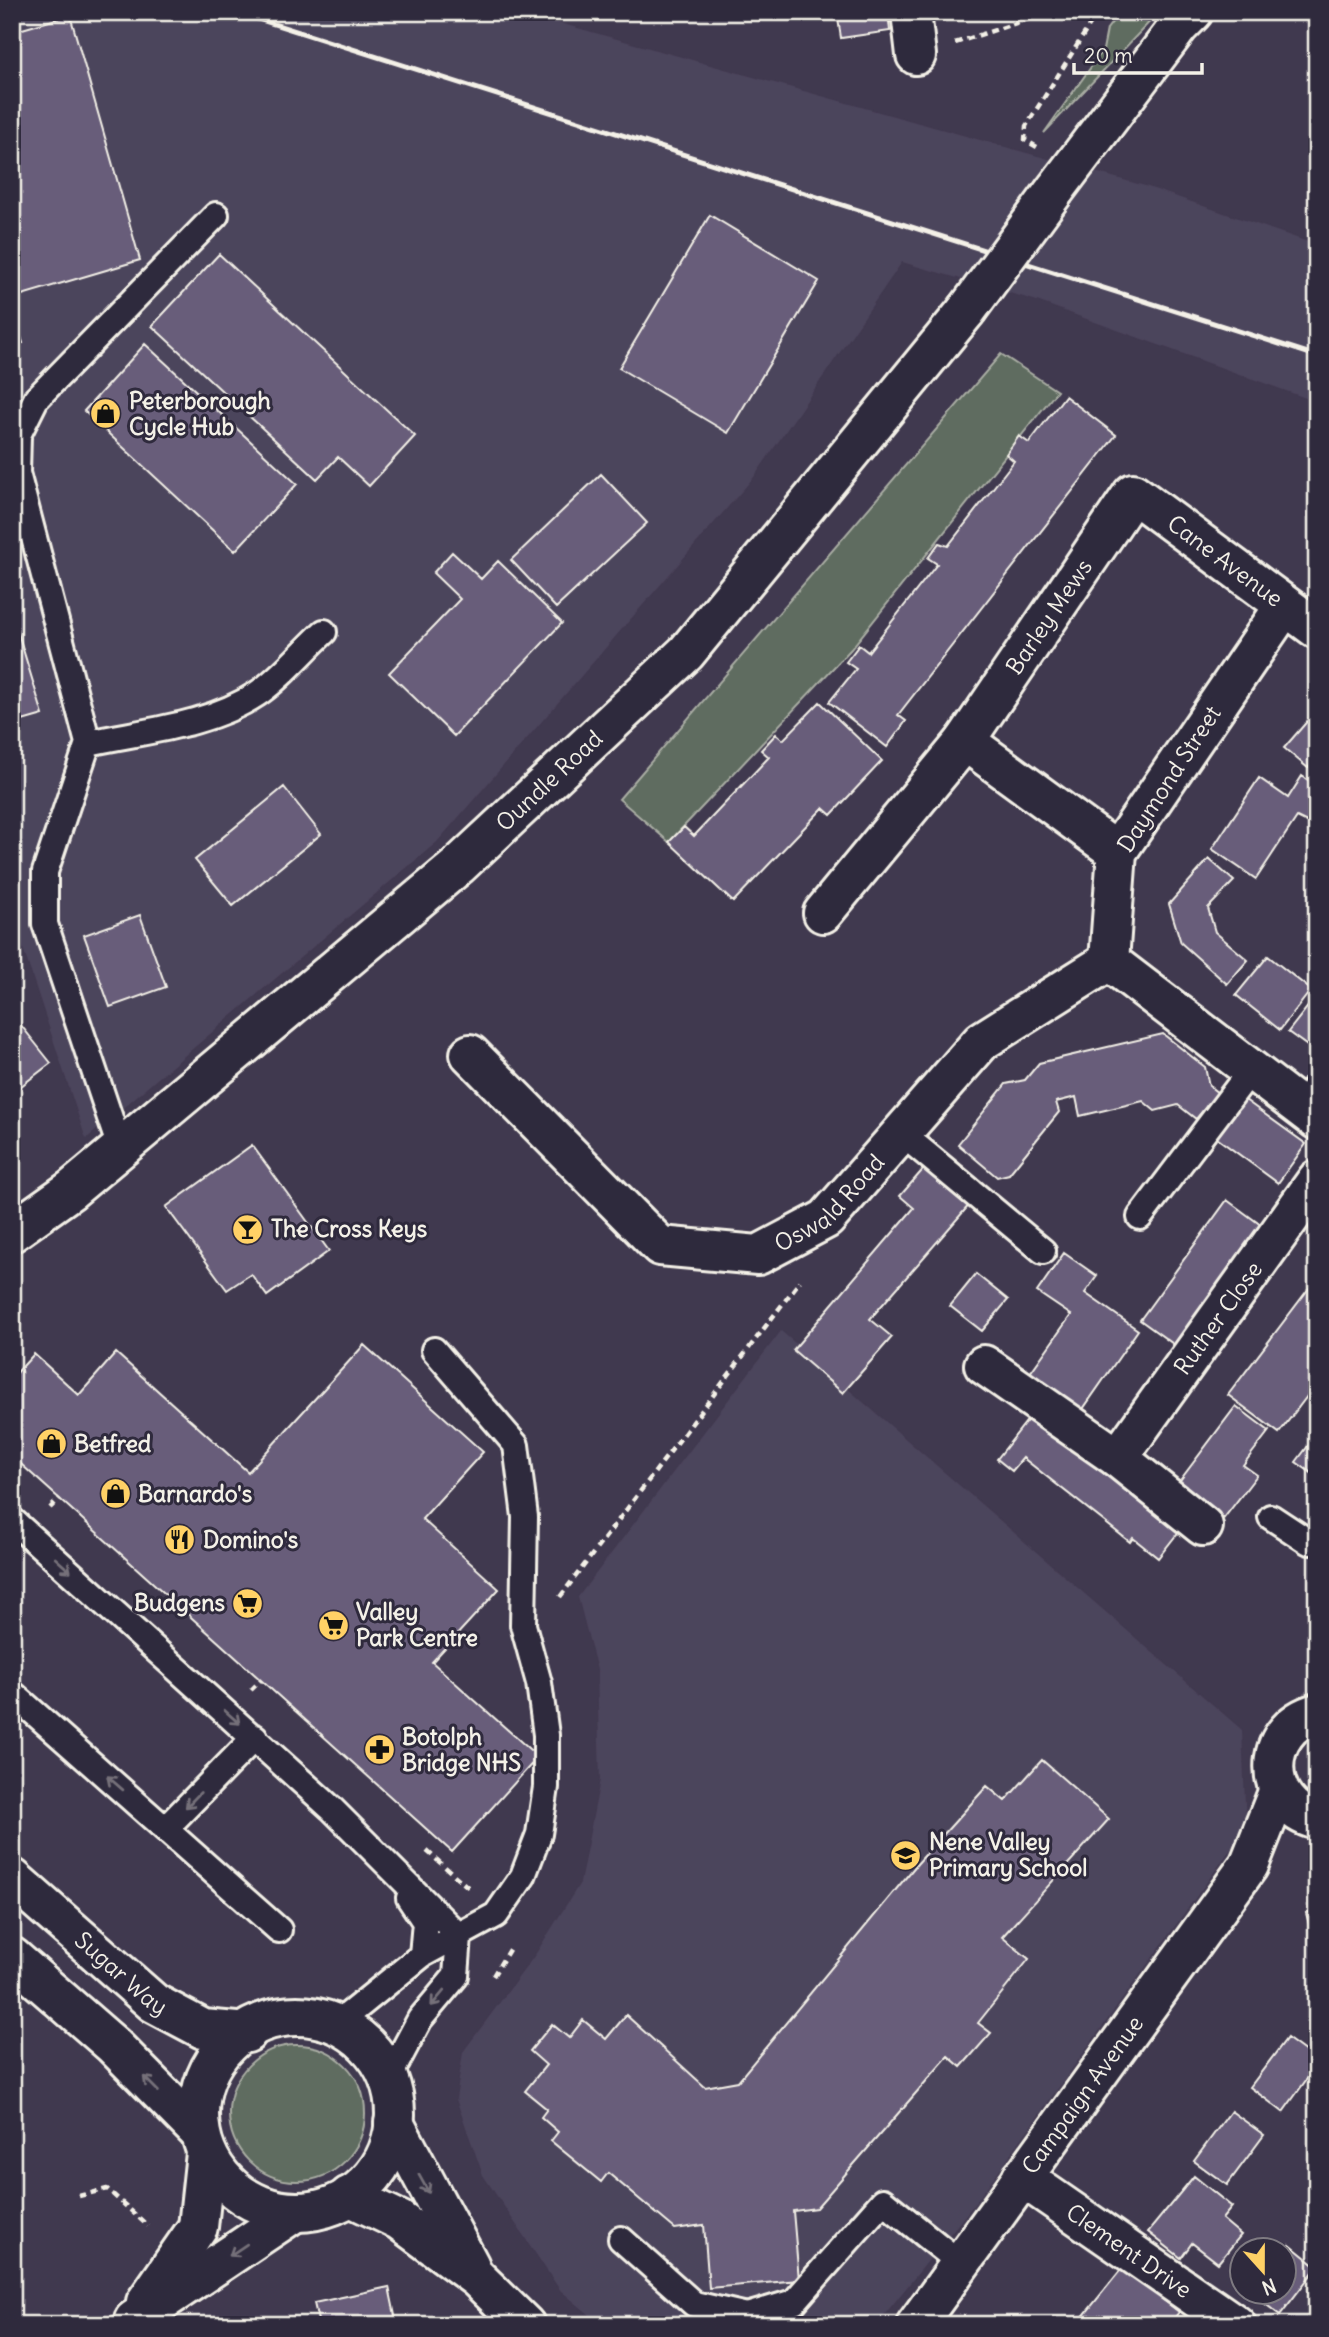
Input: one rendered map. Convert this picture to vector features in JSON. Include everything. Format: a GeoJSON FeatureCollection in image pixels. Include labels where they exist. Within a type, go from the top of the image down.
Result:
{"type":"FeatureCollection","features":[{"type":"Feature","properties":{"kind":"street"},"geometry":{"type":"LineString","coordinates":[[911,12],[916,55]]}},
{"type":"Feature","properties":{"kind":"street","name":"Oundle Road"},"geometry":{"type":"LineString","coordinates":[[12,1232],[71,1190],[458,866],[686,653],[967,310],[1179,26],[1193,12]]}},
{"type":"Feature","properties":{"kind":"street","name":"Cane Avenue"},"geometry":{"type":"LineString","coordinates":[[1133,494],[1317,629]]}},
{"type":"Feature","properties":{"kind":"street","name":"Barley Mews"},"geometry":{"type":"LineString","coordinates":[[822,913],[965,741],[1133,494]]}},
{"type":"Feature","properties":{"kind":"street","name":"Daymond Street"},"geometry":{"type":"LineString","coordinates":[[1110,961],[1117,852],[1284,607]]}},
{"type":"Feature","properties":{"kind":"street"},"geometry":{"type":"LineString","coordinates":[[965,741],[1117,852]]}},
{"type":"Feature","properties":{"kind":"street"},"geometry":{"type":"LineString","coordinates":[[1110,961],[1251,1070],[1311,1104]]}},
{"type":"Feature","properties":{"kind":"street","name":"Oswald Road"},"geometry":{"type":"LineString","coordinates":[[470,1054],[660,1246],[758,1255],[826,1219],[982,1041],[1110,961]]}},
{"type":"Feature","properties":{"kind":"street","name":"Ruther Close"},"geometry":{"type":"LineString","coordinates":[[1118,1458],[1317,1180]]}},
{"type":"Feature","properties":{"kind":"street"},"geometry":{"type":"LineString","coordinates":[[12,1261],[71,1190]]}},
{"type":"Feature","properties":{"kind":"street","name":"Oundle Road"},"geometry":{"type":"LineString","coordinates":[[12,1253],[71,1190]]}},
{"type":"Feature","properties":{"kind":"street"},"geometry":{"type":"LineString","coordinates":[[984,1365],[1118,1458],[1203,1526]]}},
{"type":"Feature","properties":{"kind":"street"},"geometry":{"type":"LineString","coordinates":[[1317,1713],[1305,1716],[1290,1727],[1279,1741],[1273,1766],[1278,1792],[1290,1807],[1317,1823]]}},
{"type":"Feature","properties":{"kind":"street","name":"Campaign Avenue"},"geometry":{"type":"LineString","coordinates":[[916,2325],[1249,1866],[1278,1792]]}},
{"type":"Feature","properties":{"kind":"street","name":"Campaign Avenue"},"geometry":{"type":"LineString","coordinates":[[1249,1866],[1317,1823]]}},
{"type":"Feature","properties":{"kind":"street","name":"Sugar Way"},"geometry":{"type":"LineString","coordinates":[[12,1878],[153,2003],[203,2029],[247,2033]]}},
{"type":"Feature","properties":{"kind":"street"},"geometry":{"type":"LineString","coordinates":[[12,1957],[113,2045],[203,2143],[221,2177],[242,2195],[267,2208],[295,2212],[323,2208],[349,2196],[371,2177],[387,2152],[394,2123],[394,2100],[388,2079],[376,2056],[358,2037],[337,2024],[308,2016],[278,2017],[223,2048],[205,2076],[198,2110],[203,2143],[198,2227],[132,2322]]}},
{"type":"Feature","properties":{"kind":"street"},"geometry":{"type":"LineString","coordinates":[[394,2123],[420,2177],[477,2278]]}},
{"type":"Feature","properties":{"kind":"street","name":"Clement Drive"},"geometry":{"type":"LineString","coordinates":[[1022,2177],[1236,2325]]}},
{"type":"Feature","properties":{"kind":"street"},"geometry":{"type":"LineString","coordinates":[[349,2196],[400,2220],[477,2278],[525,2325]]}},
{"type":"Feature","properties":{"kind":"street"},"geometry":{"type":"LineString","coordinates":[[132,2322],[295,2212]]}},
{"type":"Feature","properties":{"kind":"lane"},"geometry":{"type":"LineString","coordinates":[[120,1149],[44,924],[45,872],[88,743],[17,473],[18,435],[36,399],[216,215]]}},
{"type":"Feature","properties":{"kind":"lane"},"geometry":{"type":"LineString","coordinates":[[88,743],[214,715],[238,705],[258,693],[324,632]]}},
{"type":"Feature","properties":{"kind":"lane"},"geometry":{"type":"LineString","coordinates":[[1140,1217],[1251,1070]]}},
{"type":"Feature","properties":{"kind":"lane"},"geometry":{"type":"LineString","coordinates":[[901,1133],[1043,1251]]}},
{"type":"Feature","properties":{"kind":"lane"},"geometry":{"type":"LineString","coordinates":[[337,2024],[422,1955],[496,1915],[523,1875],[539,1834],[546,1787],[546,1735],[539,1684],[523,1625],[525,1517],[516,1445],[434,1350]]}},
{"type":"Feature","properties":{"kind":"lane"},"geometry":{"type":"LineString","coordinates":[[1271,1517],[1308,1542],[1317,1534]]}},
{"type":"Feature","properties":{"kind":"lane"},"geometry":{"type":"LineString","coordinates":[[12,1520],[255,1737],[377,1851],[459,1936],[456,1976],[420,2019],[388,2079]]}},
{"type":"Feature","properties":{"kind":"lane"},"geometry":{"type":"LineString","coordinates":[[12,1693],[279,1930]]}},
{"type":"Feature","properties":{"kind":"lane"},"geometry":{"type":"LineString","coordinates":[[166,1828],[255,1737]]}},
{"type":"Feature","properties":{"kind":"lane"},"geometry":{"type":"LineString","coordinates":[[377,1851],[425,1922],[422,1955]]}},
{"type":"Feature","properties":{"kind":"lane"},"geometry":{"type":"LineString","coordinates":[[621,2239],[694,2304],[747,2316],[794,2302],[883,2201],[960,2263]]}},
{"type":"Feature","properties":{"kind":"path"},"geometry":{"type":"LineString","coordinates":[[916,55],[1051,12]]}},
{"type":"Feature","properties":{"kind":"path"},"geometry":{"type":"LineString","coordinates":[[1037,148],[1025,140],[1026,126],[1098,12]]}},
{"type":"Feature","properties":{"kind":"path"},"geometry":{"type":"LineString","coordinates":[[558,1599],[798,1286],[826,1219]]}},
{"type":"Feature","properties":{"kind":"path"},"geometry":{"type":"LineString","coordinates":[[79,2196],[107,2189],[147,2225],[189,2241]]}},
{"type":"Feature","properties":{"kind":"shaded area"},"geometry":{"type":"Polygon","coordinates":[[[12,12],[520,12],[1145,186],[1317,245],[1317,402],[1034,300],[902,262],[754,477],[437,842],[86,1139],[12,915],[12,12]]]}},
{"type":"Feature","properties":{"kind":"shaded area","name":"Nene Valley Primary School"},"geometry":{"type":"Polygon","coordinates":[[[781,1331],[1242,1730],[1246,1828],[976,2202],[876,2325],[602,2325],[560,2290],[483,2175],[456,2099],[463,2052],[535,1955],[580,1883],[600,1780],[597,1670],[578,1597],[781,1331]]]}},
{"type":"Feature","properties":{"kind":"green space"},"geometry":{"type":"Polygon","coordinates":[[[1120,12],[1159,12],[1044,133],[1103,50],[1107,29],[1120,12]]]}},
{"type":"Feature","properties":{"kind":"green space"},"geometry":{"type":"Polygon","coordinates":[[[1001,354],[1057,391],[851,649],[669,842],[619,799],[1001,354]]]}},
{"type":"Feature","properties":{"kind":"green space"},"geometry":{"type":"Polygon","coordinates":[[[297,2045],[323,2050],[345,2065],[360,2087],[365,2113],[360,2139],[345,2161],[323,2176],[297,2181],[271,2176],[249,2161],[234,2139],[229,2113],[234,2087],[249,2065],[271,2050],[297,2045]]]}},
{"type":"Feature","properties":{"kind":"building"},"geometry":{"type":"Polygon","coordinates":[[[837,12],[888,12],[890,31],[841,38],[837,12]]]}},
{"type":"Feature","properties":{"kind":"building"},"geometry":{"type":"Polygon","coordinates":[[[70,15],[140,260],[12,298],[12,32],[70,15]]]}},
{"type":"Feature","properties":{"kind":"building"},"geometry":{"type":"Polygon","coordinates":[[[710,215],[819,281],[728,433],[619,368],[710,215]]]}},
{"type":"Feature","properties":{"kind":"building"},"geometry":{"type":"Polygon","coordinates":[[[219,254],[415,436],[369,486],[338,457],[317,479],[152,326],[219,254]]]}},
{"type":"Feature","properties":{"kind":"building"},"geometry":{"type":"Polygon","coordinates":[[[12,308],[23,343],[12,346],[12,308]]]}},
{"type":"Feature","properties":{"kind":"building"},"geometry":{"type":"Polygon","coordinates":[[[145,344],[297,484],[235,551],[84,411],[145,344]]]}},
{"type":"Feature","properties":{"kind":"building"},"geometry":{"type":"Polygon","coordinates":[[[1065,396],[1116,435],[898,715],[906,721],[887,747],[829,702],[856,669],[846,662],[859,645],[868,652],[937,564],[928,558],[939,543],[948,546],[1014,461],[1006,454],[1019,436],[1029,443],[1065,396]]]}},
{"type":"Feature","properties":{"kind":"building"},"geometry":{"type":"Polygon","coordinates":[[[601,474],[647,523],[556,608],[511,560],[601,474]]]}},
{"type":"Feature","properties":{"kind":"building"},"geometry":{"type":"Polygon","coordinates":[[[452,552],[481,579],[498,561],[562,623],[454,736],[389,673],[460,599],[433,573],[452,552]]]}},
{"type":"Feature","properties":{"kind":"building"},"geometry":{"type":"Polygon","coordinates":[[[12,613],[43,715],[12,724],[12,613]]]}},
{"type":"Feature","properties":{"kind":"building"},"geometry":{"type":"Polygon","coordinates":[[[820,702],[882,761],[831,815],[823,808],[733,902],[669,842],[684,827],[694,836],[769,757],[761,750],[776,734],[783,740],[820,702]]]}},
{"type":"Feature","properties":{"kind":"building"},"geometry":{"type":"Polygon","coordinates":[[[1317,710],[1317,758],[1308,768],[1284,748],[1317,710]]]}},
{"type":"Feature","properties":{"kind":"building"},"geometry":{"type":"Polygon","coordinates":[[[1302,776],[1317,786],[1317,827],[1297,817],[1256,879],[1212,849],[1259,778],[1288,798],[1302,776]]]}},
{"type":"Feature","properties":{"kind":"building"},"geometry":{"type":"Polygon","coordinates":[[[284,787],[321,834],[233,906],[195,860],[284,787]]]}},
{"type":"Feature","properties":{"kind":"building"},"geometry":{"type":"Polygon","coordinates":[[[1209,859],[1234,881],[1208,908],[1215,932],[1248,960],[1227,984],[1181,943],[1169,904],[1209,859]]]}},
{"type":"Feature","properties":{"kind":"building"},"geometry":{"type":"Polygon","coordinates":[[[140,915],[166,987],[110,1007],[84,935],[140,915]]]}},
{"type":"Feature","properties":{"kind":"building"},"geometry":{"type":"Polygon","coordinates":[[[1268,956],[1311,990],[1280,1030],[1236,995],[1268,956]]]}},
{"type":"Feature","properties":{"kind":"building"},"geometry":{"type":"Polygon","coordinates":[[[1317,995],[1317,1053],[1288,1032],[1317,995]]]}},
{"type":"Feature","properties":{"kind":"building"},"geometry":{"type":"Polygon","coordinates":[[[12,1014],[51,1063],[12,1093],[12,1014]]]}},
{"type":"Feature","properties":{"kind":"building"},"geometry":{"type":"Polygon","coordinates":[[[1163,1034],[1205,1067],[1209,1086],[1218,1093],[1196,1119],[1178,1105],[1155,1111],[1143,1101],[1080,1116],[1076,1097],[1056,1102],[1059,1112],[1009,1174],[997,1177],[958,1144],[1006,1084],[1025,1080],[1039,1063],[1163,1034]]]}},
{"type":"Feature","properties":{"kind":"building"},"geometry":{"type":"Polygon","coordinates":[[[1241,1097],[1306,1144],[1278,1183],[1214,1136],[1241,1097]]]}},
{"type":"Feature","properties":{"kind":"building","name":"The Cross Keys"},"geometry":{"type":"Polygon","coordinates":[[[252,1145],[329,1251],[267,1296],[251,1274],[227,1290],[166,1207],[252,1145]]]}},
{"type":"Feature","properties":{"kind":"building"},"geometry":{"type":"Polygon","coordinates":[[[927,1165],[971,1203],[870,1319],[892,1337],[843,1393],[793,1350],[914,1208],[900,1196],[927,1165]]]}},
{"type":"Feature","properties":{"kind":"building"},"geometry":{"type":"Polygon","coordinates":[[[1227,1200],[1269,1231],[1183,1351],[1140,1320],[1227,1200]]]}},
{"type":"Feature","properties":{"kind":"building"},"geometry":{"type":"Polygon","coordinates":[[[1064,1253],[1097,1276],[1085,1293],[1138,1330],[1076,1419],[1023,1383],[1071,1315],[1037,1292],[1064,1253]]]}},
{"type":"Feature","properties":{"kind":"building"},"geometry":{"type":"Polygon","coordinates":[[[976,1274],[1008,1300],[982,1331],[950,1306],[976,1274]]]}},
{"type":"Feature","properties":{"kind":"building"},"geometry":{"type":"Polygon","coordinates":[[[1313,1283],[1317,1286],[1317,1383],[1279,1433],[1228,1395],[1313,1283]]]}},
{"type":"Feature","properties":{"kind":"building","name":"Valley Park Centre"},"geometry":{"type":"Polygon","coordinates":[[[364,1345],[483,1452],[422,1519],[499,1589],[432,1662],[538,1757],[452,1852],[12,1456],[12,1378],[34,1354],[79,1395],[116,1353],[248,1472],[364,1345]]]}},
{"type":"Feature","properties":{"kind":"building"},"geometry":{"type":"Polygon","coordinates":[[[1236,1406],[1269,1431],[1243,1465],[1257,1475],[1224,1518],[1178,1483],[1236,1406]]]}},
{"type":"Feature","properties":{"kind":"building"},"geometry":{"type":"Polygon","coordinates":[[[1037,1408],[1184,1525],[1158,1558],[1133,1538],[1130,1542],[1023,1458],[1012,1471],[997,1459],[1037,1408]]]}},
{"type":"Feature","properties":{"kind":"building"},"geometry":{"type":"Polygon","coordinates":[[[1317,1434],[1317,1477],[1296,1462],[1317,1434]]]}},
{"type":"Feature","properties":{"kind":"building"},"geometry":{"type":"Polygon","coordinates":[[[1042,1760],[1109,1819],[1002,1937],[1029,1959],[978,2023],[991,2033],[961,2067],[948,2056],[816,2208],[793,2211],[799,2280],[709,2288],[704,2225],[675,2229],[608,2173],[601,2182],[551,2141],[558,2132],[541,2117],[547,2109],[525,2091],[546,2065],[530,2051],[552,2024],[569,2038],[583,2020],[606,2039],[626,2015],[705,2087],[738,2081],[917,1864],[987,1786],[1005,1801],[1042,1760]]]}},
{"type":"Feature","properties":{"kind":"building"},"geometry":{"type":"Polygon","coordinates":[[[1317,1910],[1317,1954],[1306,1913],[1317,1910]]]}},
{"type":"Feature","properties":{"kind":"building"},"geometry":{"type":"Polygon","coordinates":[[[1287,2038],[1317,2060],[1317,2065],[1283,2112],[1250,2087],[1287,2038]]]}},
{"type":"Feature","properties":{"kind":"building"},"geometry":{"type":"Polygon","coordinates":[[[1231,2111],[1264,2135],[1227,2185],[1194,2161],[1231,2111]]]}},
{"type":"Feature","properties":{"kind":"building"},"geometry":{"type":"Polygon","coordinates":[[[1194,2176],[1232,2207],[1222,2219],[1241,2235],[1228,2236],[1228,2251],[1218,2263],[1192,2243],[1181,2258],[1148,2232],[1194,2176]]]}},
{"type":"Feature","properties":{"kind":"building"},"geometry":{"type":"Polygon","coordinates":[[[1298,2252],[1317,2267],[1298,2292],[1298,2252]]]}},
{"type":"Feature","properties":{"kind":"building"},"geometry":{"type":"Polygon","coordinates":[[[1127,2262],[1148,2279],[1144,2285],[1179,2312],[1169,2325],[1088,2325],[1081,2319],[1127,2262]]]}},
{"type":"Feature","properties":{"kind":"building"},"geometry":{"type":"Polygon","coordinates":[[[389,2287],[397,2325],[319,2325],[314,2303],[389,2287]]]}},
{"type":"Feature","properties":{"kind":"building"},"geometry":{"type":"Polygon","coordinates":[[[1268,2306],[1287,2306],[1280,2315],[1268,2306]]]}},
{"type":"Feature","properties":{"kind":"building"},"geometry":{"type":"Polygon","coordinates":[[[1317,2307],[1317,2325],[1304,2325],[1317,2307]]]}},
{"type":"Feature","properties":{"kind":"railway"},"geometry":{"type":"LineString","coordinates":[[236,12],[1317,356]]}},
{"type":"Feature","properties":{"kind":"place","name":"Peterborough Cycle Hub"},"geometry":{"type":"Point","coordinates":[106,414]}},
{"type":"Feature","properties":{"kind":"place","name":"The Cross Keys"},"geometry":{"type":"Point","coordinates":[248,1229]}},
{"type":"Feature","properties":{"kind":"place","name":"Betfred"},"geometry":{"type":"Point","coordinates":[51,1444]}},
{"type":"Feature","properties":{"kind":"place","name":"Barnardo's"},"geometry":{"type":"Point","coordinates":[115,1494]}},
{"type":"Feature","properties":{"kind":"place","name":"Domino's"},"geometry":{"type":"Point","coordinates":[180,1540]}},
{"type":"Feature","properties":{"kind":"place","name":"Budgens"},"geometry":{"type":"Point","coordinates":[248,1603]}},
{"type":"Feature","properties":{"kind":"place","name":"Valley Park Centre"},"geometry":{"type":"Point","coordinates":[333,1625]}},
{"type":"Feature","properties":{"kind":"place","name":"Botolph Bridge NHS"},"geometry":{"type":"Point","coordinates":[379,1750]}},
{"type":"Feature","properties":{"kind":"place","name":"Nene Valley Primary School"},"geometry":{"type":"Point","coordinates":[906,1855]}}]}
